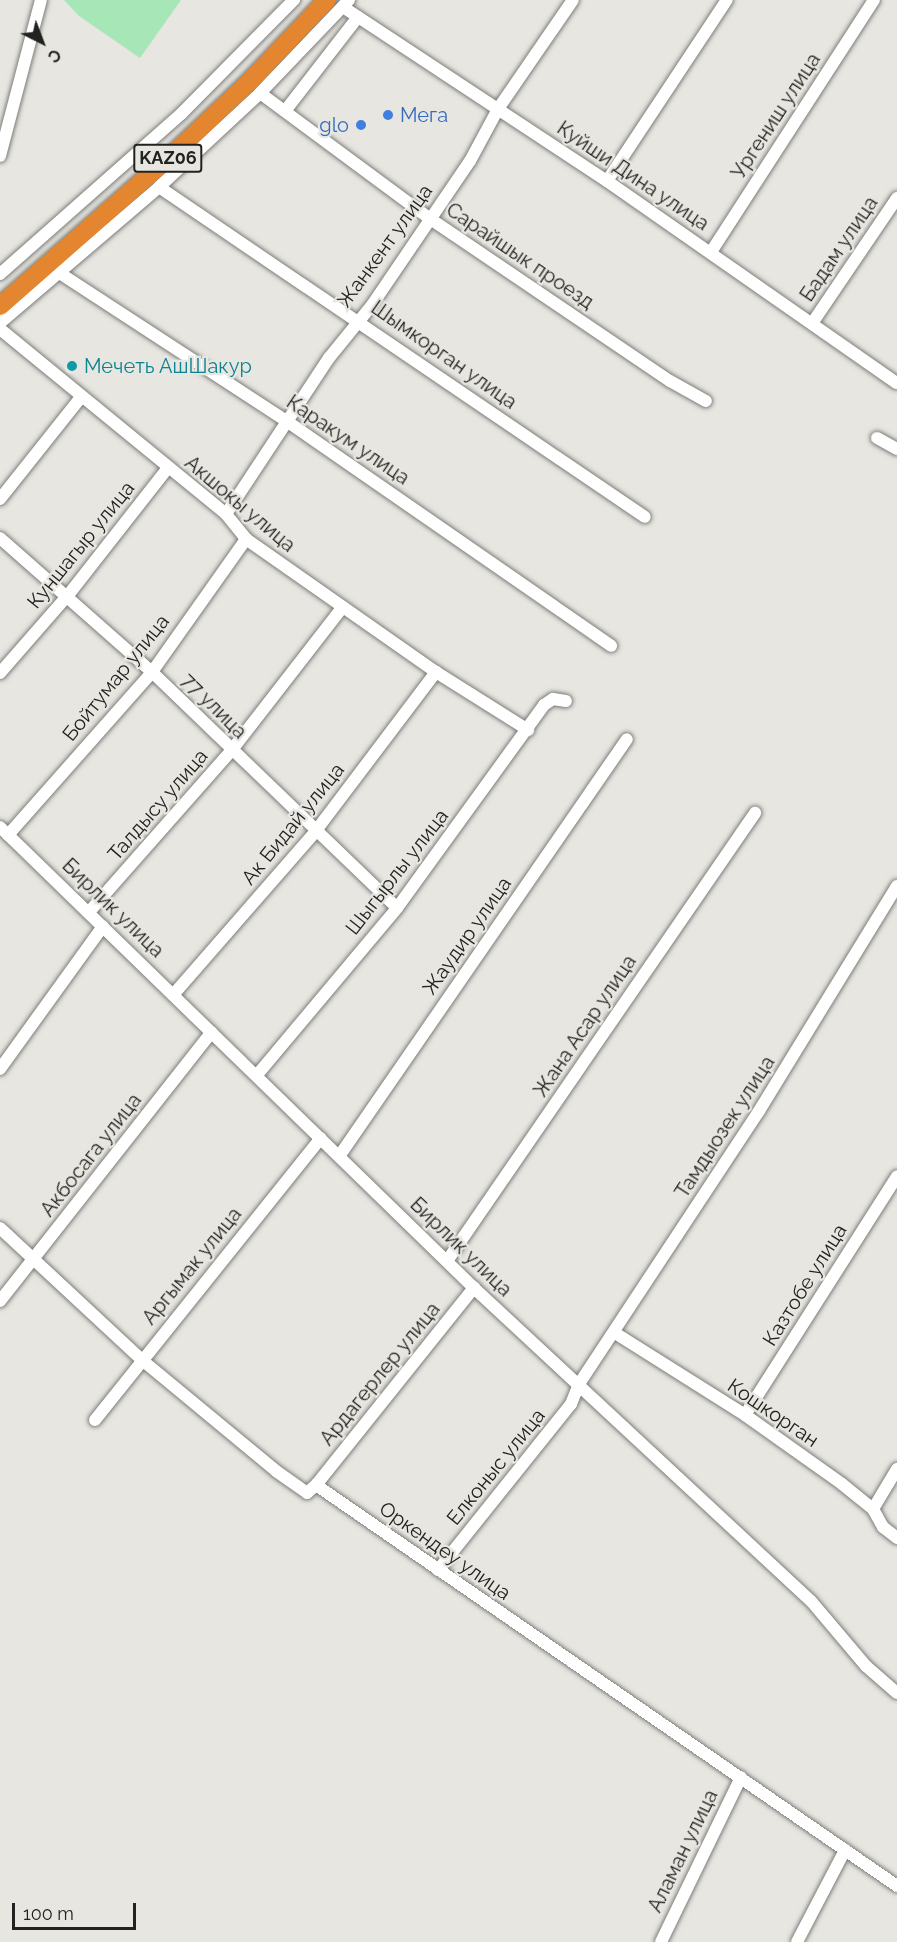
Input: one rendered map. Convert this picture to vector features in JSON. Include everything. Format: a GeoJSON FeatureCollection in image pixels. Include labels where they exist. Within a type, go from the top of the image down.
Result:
{"type":"FeatureCollection","features":[{"type":"Feature","properties":{"kind":"highway","name":"KАZ06"},"geometry":{"type":"LineString","coordinates":[[0,293],[166,148],[314,0]]}},
{"type":"Feature","properties":{"kind":"highway","name":"KАZ06"},"geometry":{"type":"LineString","coordinates":[[0,306],[172,155],[250,81],[340,2]]}},
{"type":"Feature","properties":{"kind":"street"},"geometry":{"type":"LineString","coordinates":[[0,156],[41,0]]}},
{"type":"Feature","properties":{"kind":"street"},"geometry":{"type":"LineString","coordinates":[[0,274],[181,114],[294,0]]}},
{"type":"Feature","properties":{"kind":"street","name":"Жанкент улица"},"geometry":{"type":"LineString","coordinates":[[226,514],[357,318],[372,305],[429,218],[470,161],[498,109],[573,0]]}},
{"type":"Feature","properties":{"kind":"street"},"geometry":{"type":"LineString","coordinates":[[607,181],[727,0]]}},
{"type":"Feature","properties":{"kind":"street","name":"Ургениш улица"},"geometry":{"type":"LineString","coordinates":[[711,252],[874,0]]}},
{"type":"Feature","properties":{"kind":"street"},"geometry":{"type":"LineString","coordinates":[[0,323],[159,187],[260,93],[340,2]]}},
{"type":"Feature","properties":{"kind":"street","name":"Куйши Дина улица"},"geometry":{"type":"LineString","coordinates":[[340,2],[358,17],[711,252],[759,289],[813,322],[897,383]]}},
{"type":"Feature","properties":{"kind":"street"},"geometry":{"type":"LineString","coordinates":[[285,111],[358,17]]}},
{"type":"Feature","properties":{"kind":"street","name":"Сарайшык проезд"},"geometry":{"type":"LineString","coordinates":[[260,93],[429,218],[670,381],[706,401]]}},
{"type":"Feature","properties":{"kind":"street","name":"Шымкорган улица"},"geometry":{"type":"LineString","coordinates":[[159,187],[357,318],[645,517]]}},
{"type":"Feature","properties":{"kind":"street","name":"Бадам улица"},"geometry":{"type":"LineString","coordinates":[[813,322],[897,198]]}},
{"type":"Feature","properties":{"kind":"street","name":"Каракум улица"},"geometry":{"type":"LineString","coordinates":[[58,272],[288,422],[611,646]]}},
{"type":"Feature","properties":{"kind":"street","name":"Акшокы улица"},"geometry":{"type":"LineString","coordinates":[[0,329],[167,469],[226,514],[246,539],[436,672],[528,730]]}},
{"type":"Feature","properties":{"kind":"street"},"geometry":{"type":"LineString","coordinates":[[0,499],[81,397]]}},
{"type":"Feature","properties":{"kind":"street"},"geometry":{"type":"LineString","coordinates":[[877,438],[897,449]]}},
{"type":"Feature","properties":{"kind":"street","name":"Куншагыр улица"},"geometry":{"type":"LineString","coordinates":[[0,673],[69,594],[167,469]]}},
{"type":"Feature","properties":{"kind":"street","name":"77 улица"},"geometry":{"type":"LineString","coordinates":[[0,538],[69,594],[315,832],[397,908]]}},
{"type":"Feature","properties":{"kind":"street","name":"Бойтумар улица"},"geometry":{"type":"LineString","coordinates":[[4,831],[152,672],[246,539]]}},
{"type":"Feature","properties":{"kind":"street","name":"Талдысу улица"},"geometry":{"type":"LineString","coordinates":[[89,912],[231,751],[342,608]]}},
{"type":"Feature","properties":{"kind":"street","name":"Ак Бидай улица"},"geometry":{"type":"LineString","coordinates":[[173,995],[315,832],[436,672]]}},
{"type":"Feature","properties":{"kind":"street","name":"Шыгырлы улица"},"geometry":{"type":"LineString","coordinates":[[257,1075],[397,908],[549,701],[566,701]]}},
{"type":"Feature","properties":{"kind":"street","name":"Жаудир улица"},"geometry":{"type":"LineString","coordinates":[[340,1155],[627,739]]}},
{"type":"Feature","properties":{"kind":"street","name":"Жана Асар улица"},"geometry":{"type":"LineString","coordinates":[[447,1261],[754,813]]}},
{"type":"Feature","properties":{"kind":"street","name":"Бирлик улица"},"geometry":{"type":"LineString","coordinates":[[4,831],[340,1155],[474,1288],[811,1601],[866,1666],[897,1693]]}},
{"type":"Feature","properties":{"kind":"street","name":"Тамдыозек улица"},"geometry":{"type":"LineString","coordinates":[[579,1384],[615,1333],[759,1111],[897,886]]}},
{"type":"Feature","properties":{"kind":"street"},"geometry":{"type":"LineString","coordinates":[[0,1069],[103,926]]}},
{"type":"Feature","properties":{"kind":"street","name":"Акбосага улица"},"geometry":{"type":"LineString","coordinates":[[0,1301],[212,1032]]}},
{"type":"Feature","properties":{"kind":"street","name":"Аргымак улица"},"geometry":{"type":"LineString","coordinates":[[95,1420],[321,1138]]}},
{"type":"Feature","properties":{"kind":"street","name":"Казтобе улица"},"geometry":{"type":"LineString","coordinates":[[746,1415],[897,1176]]}},
{"type":"Feature","properties":{"kind":"street","name":"Оркендеу улица"},"geometry":{"type":"LineString","coordinates":[[0,1228],[142,1360],[299,1488],[307,1493],[316,1485],[897,1886]]}},
{"type":"Feature","properties":{"kind":"street","name":"Ардагерлер улица"},"geometry":{"type":"LineString","coordinates":[[316,1485],[474,1288]]}},
{"type":"Feature","properties":{"kind":"street","name":"Кошкорган"},"geometry":{"type":"LineString","coordinates":[[615,1333],[746,1415],[873,1509],[883,1527],[897,1538]]}},
{"type":"Feature","properties":{"kind":"street","name":"Елконыс улица"},"geometry":{"type":"LineString","coordinates":[[438,1570],[571,1404],[579,1384]]}},
{"type":"Feature","properties":{"kind":"street"},"geometry":{"type":"LineString","coordinates":[[873,1509],[897,1469]]}},
{"type":"Feature","properties":{"kind":"street","name":"Аламан улица"},"geometry":{"type":"LineString","coordinates":[[661,1942],[741,1777]]}},
{"type":"Feature","properties":{"kind":"street"},"geometry":{"type":"LineString","coordinates":[[797,1942],[845,1850]]}},
{"type":"Feature","properties":{"kind":"green space"},"geometry":{"type":"Polygon","coordinates":[[[64,0],[181,0],[140,58],[79,16],[64,0]]]}},
{"type":"Feature","properties":{"kind":"place","name":"Мега"},"geometry":{"type":"Point","coordinates":[388,115]}},
{"type":"Feature","properties":{"kind":"place","name":"glo"},"geometry":{"type":"Point","coordinates":[361,125]}},
{"type":"Feature","properties":{"kind":"place","name":"Мечеть АшШакур"},"geometry":{"type":"Point","coordinates":[72,366]}}]}
